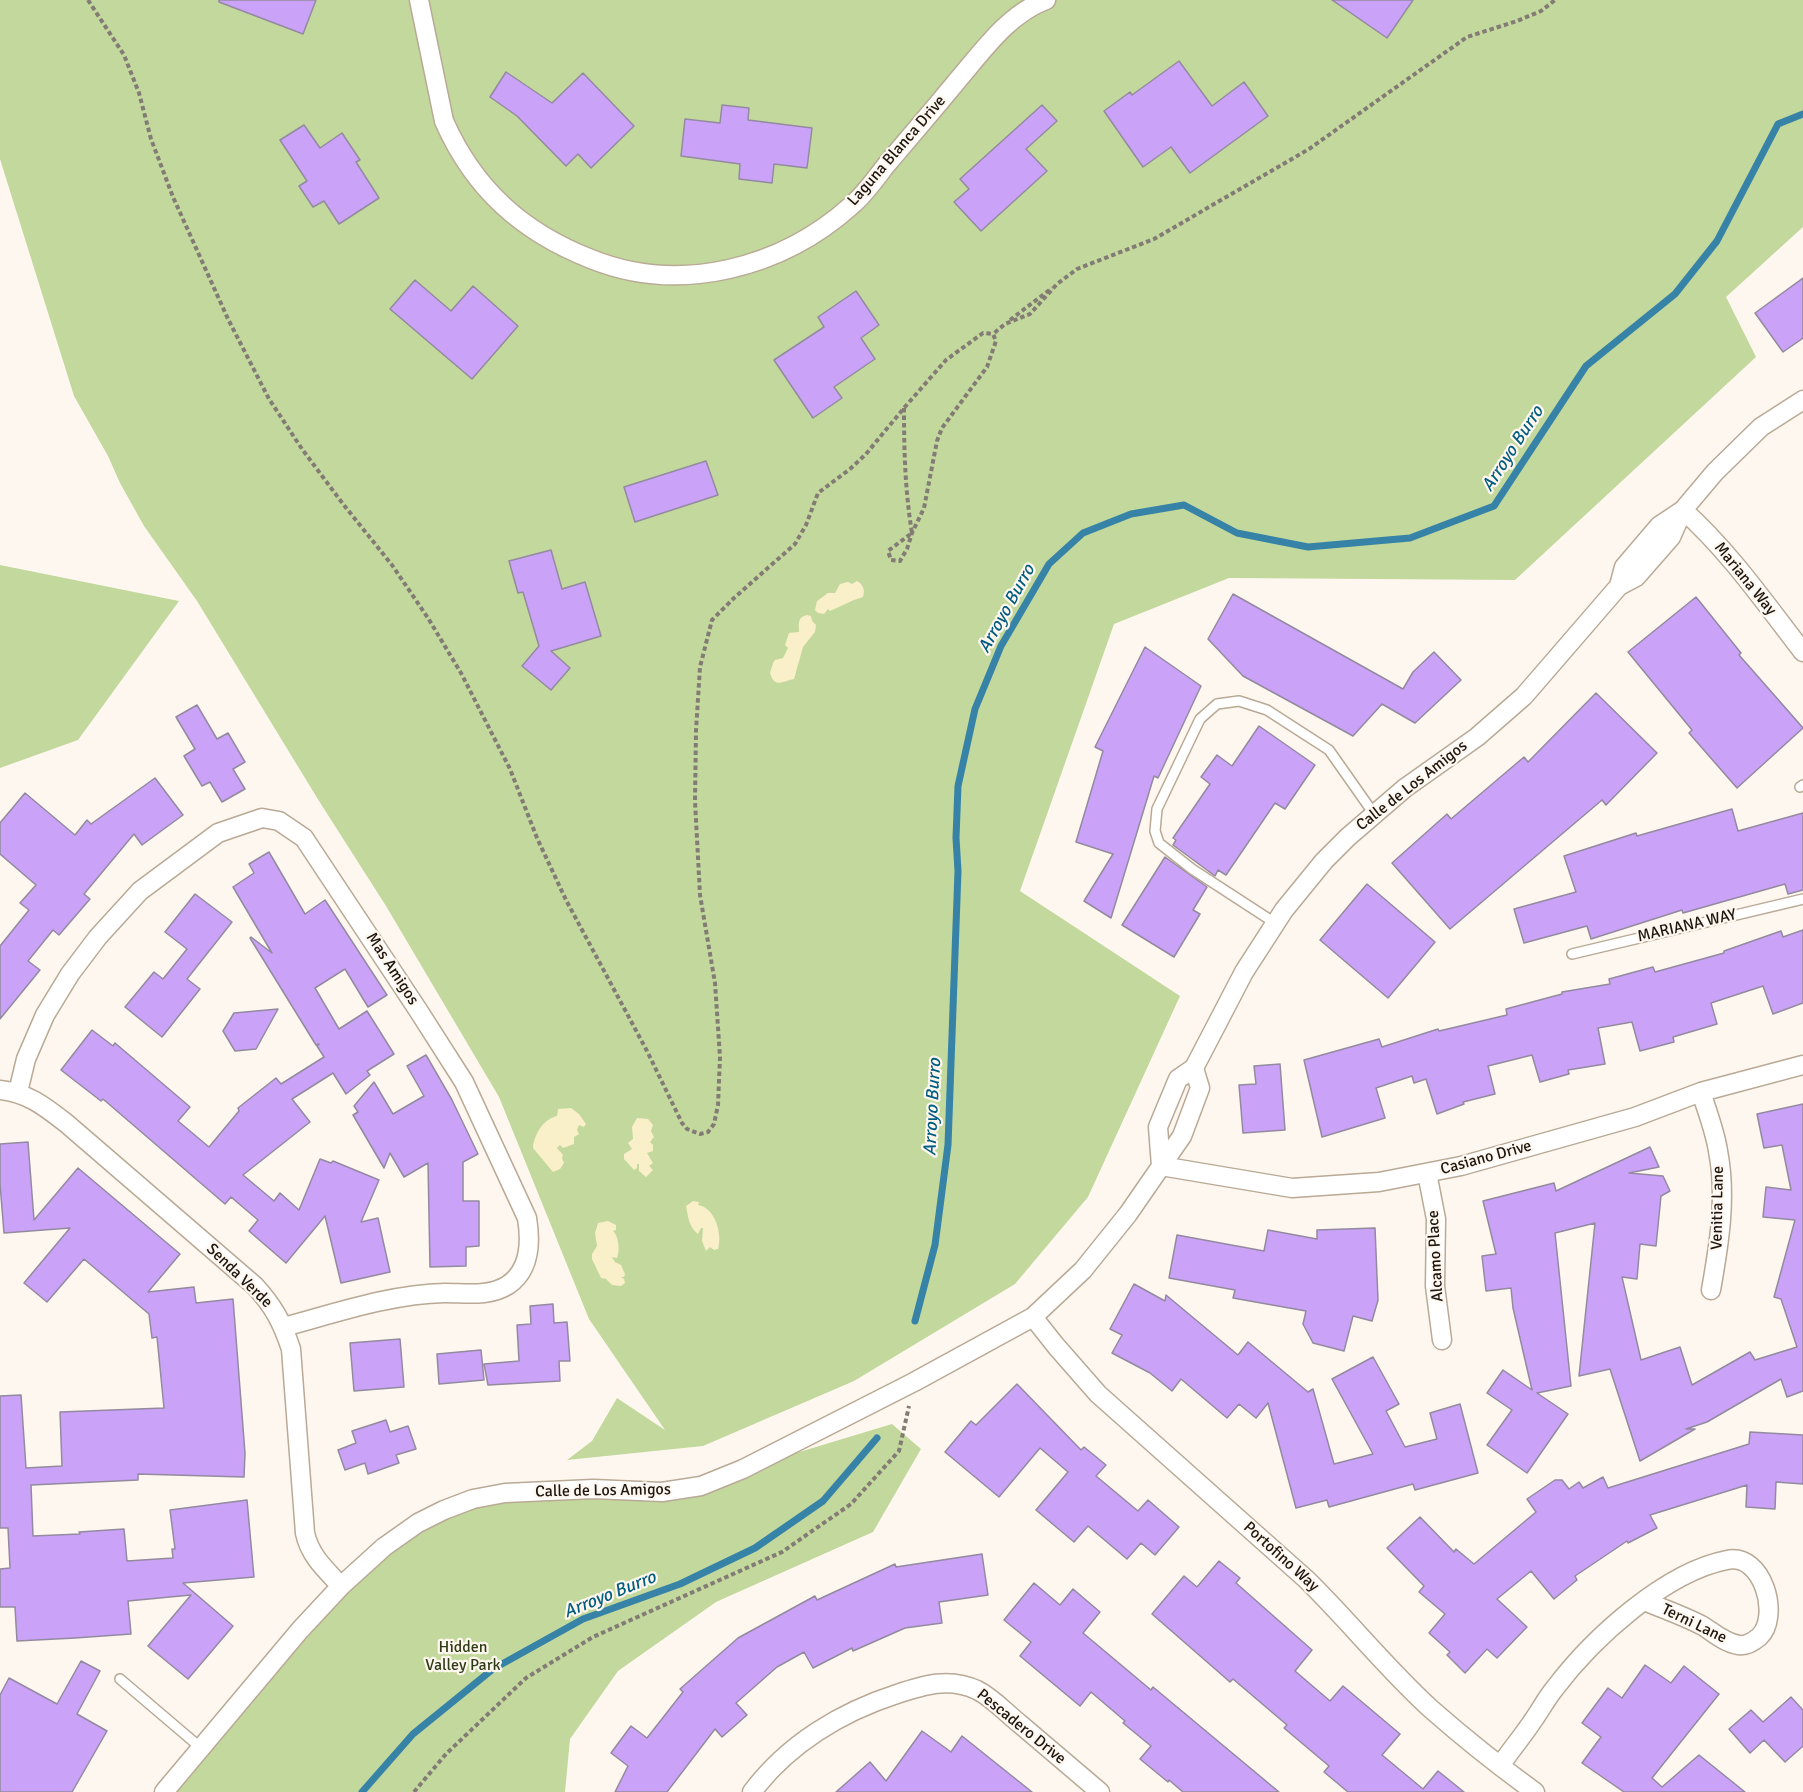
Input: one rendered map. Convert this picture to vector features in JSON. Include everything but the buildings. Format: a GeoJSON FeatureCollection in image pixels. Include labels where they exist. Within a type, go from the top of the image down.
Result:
{"type":"FeatureCollection","features":[{"type":"Feature","properties":{"kind":"street","name":"Laguna Blanca Drive"},"geometry":{"type":"LineString","coordinates":[[419,0],[444,121],[450,136],[479,180],[516,218],[560,247],[609,267],[662,275],[714,273],[766,260],[813,236],[853,204],[989,44],[1017,16],[1046,0]]}},
{"type":"Feature","properties":{"kind":"street","name":"Calle de Los Amigos"},"geometry":{"type":"LineString","coordinates":[[1161,1166],[1158,1127],[1178,1078],[1194,1068],[1244,972],[1275,923],[1324,861],[1405,788],[1477,737],[1524,696],[1619,586],[1624,567],[1659,526],[1683,510],[1715,472],[1761,428],[1803,400]]}},
{"type":"Feature","properties":{"kind":"street","name":"Mariana Way"},"geometry":{"type":"LineString","coordinates":[[1683,510],[1702,527],[1742,573],[1803,652]]}},
{"type":"Feature","properties":{"kind":"street","name":"Mas Amigos"},"geometry":{"type":"LineString","coordinates":[[9,1091],[45,1015],[70,974],[98,937],[140,891],[218,834],[261,818],[279,821],[304,838],[398,978],[464,1082],[527,1218],[530,1236],[528,1253],[522,1268],[510,1284],[493,1292],[445,1293],[392,1299],[284,1327]]}},
{"type":"Feature","properties":{"kind":"street","name":"Casiano Drive"},"geometry":{"type":"LineString","coordinates":[[1161,1166],[1292,1188],[1379,1182],[1461,1166],[1635,1117],[1701,1092],[1803,1065]]}},
{"type":"Feature","properties":{"kind":"street","name":"Calle de Los Amigos"},"geometry":{"type":"LineString","coordinates":[[164,1792],[300,1630],[341,1586],[384,1547],[410,1528],[473,1499],[505,1493],[593,1489],[662,1492],[701,1486],[742,1469],[914,1382],[1032,1317],[1083,1270],[1128,1214],[1182,1136],[1200,1088],[1194,1068]]}},
{"type":"Feature","properties":{"kind":"street","name":"Senda Verde"},"geometry":{"type":"LineString","coordinates":[[9,1091],[42,1104],[66,1123],[255,1286],[273,1306],[284,1327],[291,1349],[307,1544],[314,1558],[341,1586]]}},
{"type":"Feature","properties":{"kind":"street","name":"Venitia Lane"},"geometry":{"type":"LineString","coordinates":[[1701,1092],[1718,1149],[1722,1180],[1719,1245],[1711,1290]]}},
{"type":"Feature","properties":{"kind":"street","name":"Alcamo Place"},"geometry":{"type":"LineString","coordinates":[[1427,1173],[1436,1219],[1435,1286],[1442,1340]]}},
{"type":"Feature","properties":{"kind":"street","name":"Portofino Way"},"geometry":{"type":"LineString","coordinates":[[1032,1317],[1098,1394],[1306,1579],[1430,1708],[1535,1792]]}},
{"type":"Feature","properties":{"kind":"street","name":"Terni Lane"},"geometry":{"type":"LineString","coordinates":[[1500,1766],[1554,1689],[1577,1661],[1602,1636],[1644,1601],[1670,1583],[1698,1569],[1728,1559],[1739,1559],[1751,1564],[1759,1573],[1768,1603],[1768,1617],[1763,1633],[1753,1642],[1740,1645],[1728,1642],[1681,1615],[1644,1601]]}},
{"type":"Feature","properties":{"kind":"street","name":"Pescadero Drive"},"geometry":{"type":"LineString","coordinates":[[752,1792],[796,1746],[833,1722],[872,1702],[929,1684],[942,1683],[966,1686],[988,1697],[1100,1792]]}},
{"type":"Feature","properties":{"kind":"lane"},"geometry":{"type":"LineString","coordinates":[[1275,923],[1192,869],[1159,843],[1155,831],[1157,810],[1200,719],[1217,704],[1239,701],[1267,710],[1329,750],[1374,814]]}},
{"type":"Feature","properties":{"kind":"lane","name":"MARIANA WAY"},"geometry":{"type":"LineString","coordinates":[[1572,954],[1803,898]]}},
{"type":"Feature","properties":{"kind":"lane"},"geometry":{"type":"LineString","coordinates":[[120,1679],[201,1748]]}},
{"type":"Feature","properties":{"kind":"path"},"geometry":{"type":"LineString","coordinates":[[88,0],[124,55],[173,197],[228,319],[269,399],[309,458],[410,592],[461,673],[510,769],[537,838],[566,900],[682,1123],[687,1129],[700,1134],[708,1132],[714,1124],[718,1105],[720,1057],[715,983],[700,895],[695,801],[699,677],[712,620],[795,544],[806,525],[818,493],[850,470],[866,454],[946,360],[983,333],[993,334],[1077,269],[1154,239],[1309,149],[1467,37],[1541,11],[1555,0]]}},
{"type":"Feature","properties":{"kind":"path"},"geometry":{"type":"LineString","coordinates":[[1005,324],[1030,314],[1057,284]]}},
{"type":"Feature","properties":{"kind":"path"},"geometry":{"type":"LineString","coordinates":[[912,533],[888,551],[891,560],[900,561],[907,549],[924,508],[937,441],[942,428],[987,367],[996,341],[993,334]]}},
{"type":"Feature","properties":{"kind":"path"},"geometry":{"type":"LineString","coordinates":[[904,408],[903,465],[912,533]]}},
{"type":"Feature","properties":{"kind":"path"},"geometry":{"type":"LineString","coordinates":[[414,1792],[446,1754],[526,1678],[592,1637],[782,1552],[851,1504],[899,1450],[914,1382]]}},
{"type":"Feature","properties":{"kind":"green space"},"geometry":{"type":"Polygon","coordinates":[[[0,0],[1803,0],[1803,227],[1726,297],[1756,357],[1515,580],[1229,578],[1114,624],[1020,891],[1180,996],[1088,1197],[1015,1284],[854,1381],[703,1446],[567,1460],[592,1441],[617,1398],[665,1430],[589,1319],[499,1097],[386,906],[197,601],[144,526],[74,396],[0,159],[0,0]]]}},
{"type":"Feature","properties":{"kind":"green space"},"geometry":{"type":"Polygon","coordinates":[[[0,565],[179,601],[78,740],[0,768],[0,565]]]}},
{"type":"Feature","properties":{"kind":"green space","name":"Hidden Valley Park"},"geometry":{"type":"Polygon","coordinates":[[[892,1424],[921,1449],[873,1532],[716,1602],[618,1671],[570,1739],[565,1792],[164,1792],[384,1547],[473,1499],[662,1491],[892,1424]]]}},
{"type":"Feature","properties":{"kind":"sand"},"geometry":{"type":"Polygon","coordinates":[[[857,581],[863,588],[863,597],[830,611],[828,609],[824,614],[815,610],[817,601],[828,593],[835,593],[840,584],[848,582],[852,584],[857,581]]]}},
{"type":"Feature","properties":{"kind":"sand"},"geometry":{"type":"Polygon","coordinates":[[[807,615],[811,616],[816,625],[815,632],[803,647],[794,679],[783,682],[774,681],[770,673],[773,663],[783,658],[788,648],[785,645],[789,633],[799,632],[800,619],[807,615]]]}},
{"type":"Feature","properties":{"kind":"sand"},"geometry":{"type":"Polygon","coordinates":[[[571,1108],[586,1124],[584,1127],[579,1125],[577,1130],[579,1134],[574,1137],[574,1144],[563,1148],[560,1145],[557,1148],[563,1155],[564,1163],[560,1169],[553,1172],[533,1148],[534,1143],[540,1128],[547,1120],[557,1116],[558,1109],[571,1108]]]}},
{"type":"Feature","properties":{"kind":"sand"},"geometry":{"type":"Polygon","coordinates":[[[637,1118],[648,1119],[653,1125],[651,1131],[654,1137],[650,1142],[653,1145],[653,1151],[647,1153],[653,1163],[649,1166],[653,1170],[646,1177],[639,1171],[639,1164],[634,1170],[624,1159],[624,1154],[632,1149],[628,1143],[633,1139],[632,1127],[637,1118]]]}},
{"type":"Feature","properties":{"kind":"sand"},"geometry":{"type":"Polygon","coordinates":[[[693,1201],[699,1202],[698,1205],[709,1210],[713,1216],[718,1229],[718,1249],[714,1250],[710,1247],[706,1251],[702,1241],[703,1228],[698,1234],[691,1225],[686,1206],[693,1201]]]}},
{"type":"Feature","properties":{"kind":"sand"},"geometry":{"type":"Polygon","coordinates":[[[608,1221],[616,1225],[616,1230],[613,1231],[618,1240],[618,1252],[617,1258],[612,1257],[621,1265],[625,1274],[621,1277],[625,1283],[621,1286],[612,1285],[606,1279],[601,1278],[592,1259],[597,1246],[595,1233],[598,1223],[608,1221]]]}},
{"type":"Feature","properties":{"kind":"waterway","name":"Arroyo Burro"},"geometry":{"type":"LineString","coordinates":[[915,1321],[935,1245],[948,1145],[958,871],[956,838],[958,786],[975,709],[1001,646],[1049,564],[1083,533],[1131,514],[1184,505],[1237,533],[1308,547],[1410,538],[1494,506],[1586,366],[1675,294],[1717,241],[1778,124],[1803,114]]}},
{"type":"Feature","properties":{"kind":"waterway","name":"Arroyo Burro"},"geometry":{"type":"LineString","coordinates":[[362,1792],[413,1734],[493,1669],[583,1619],[680,1584],[755,1548],[823,1501],[877,1438]]}}]}
